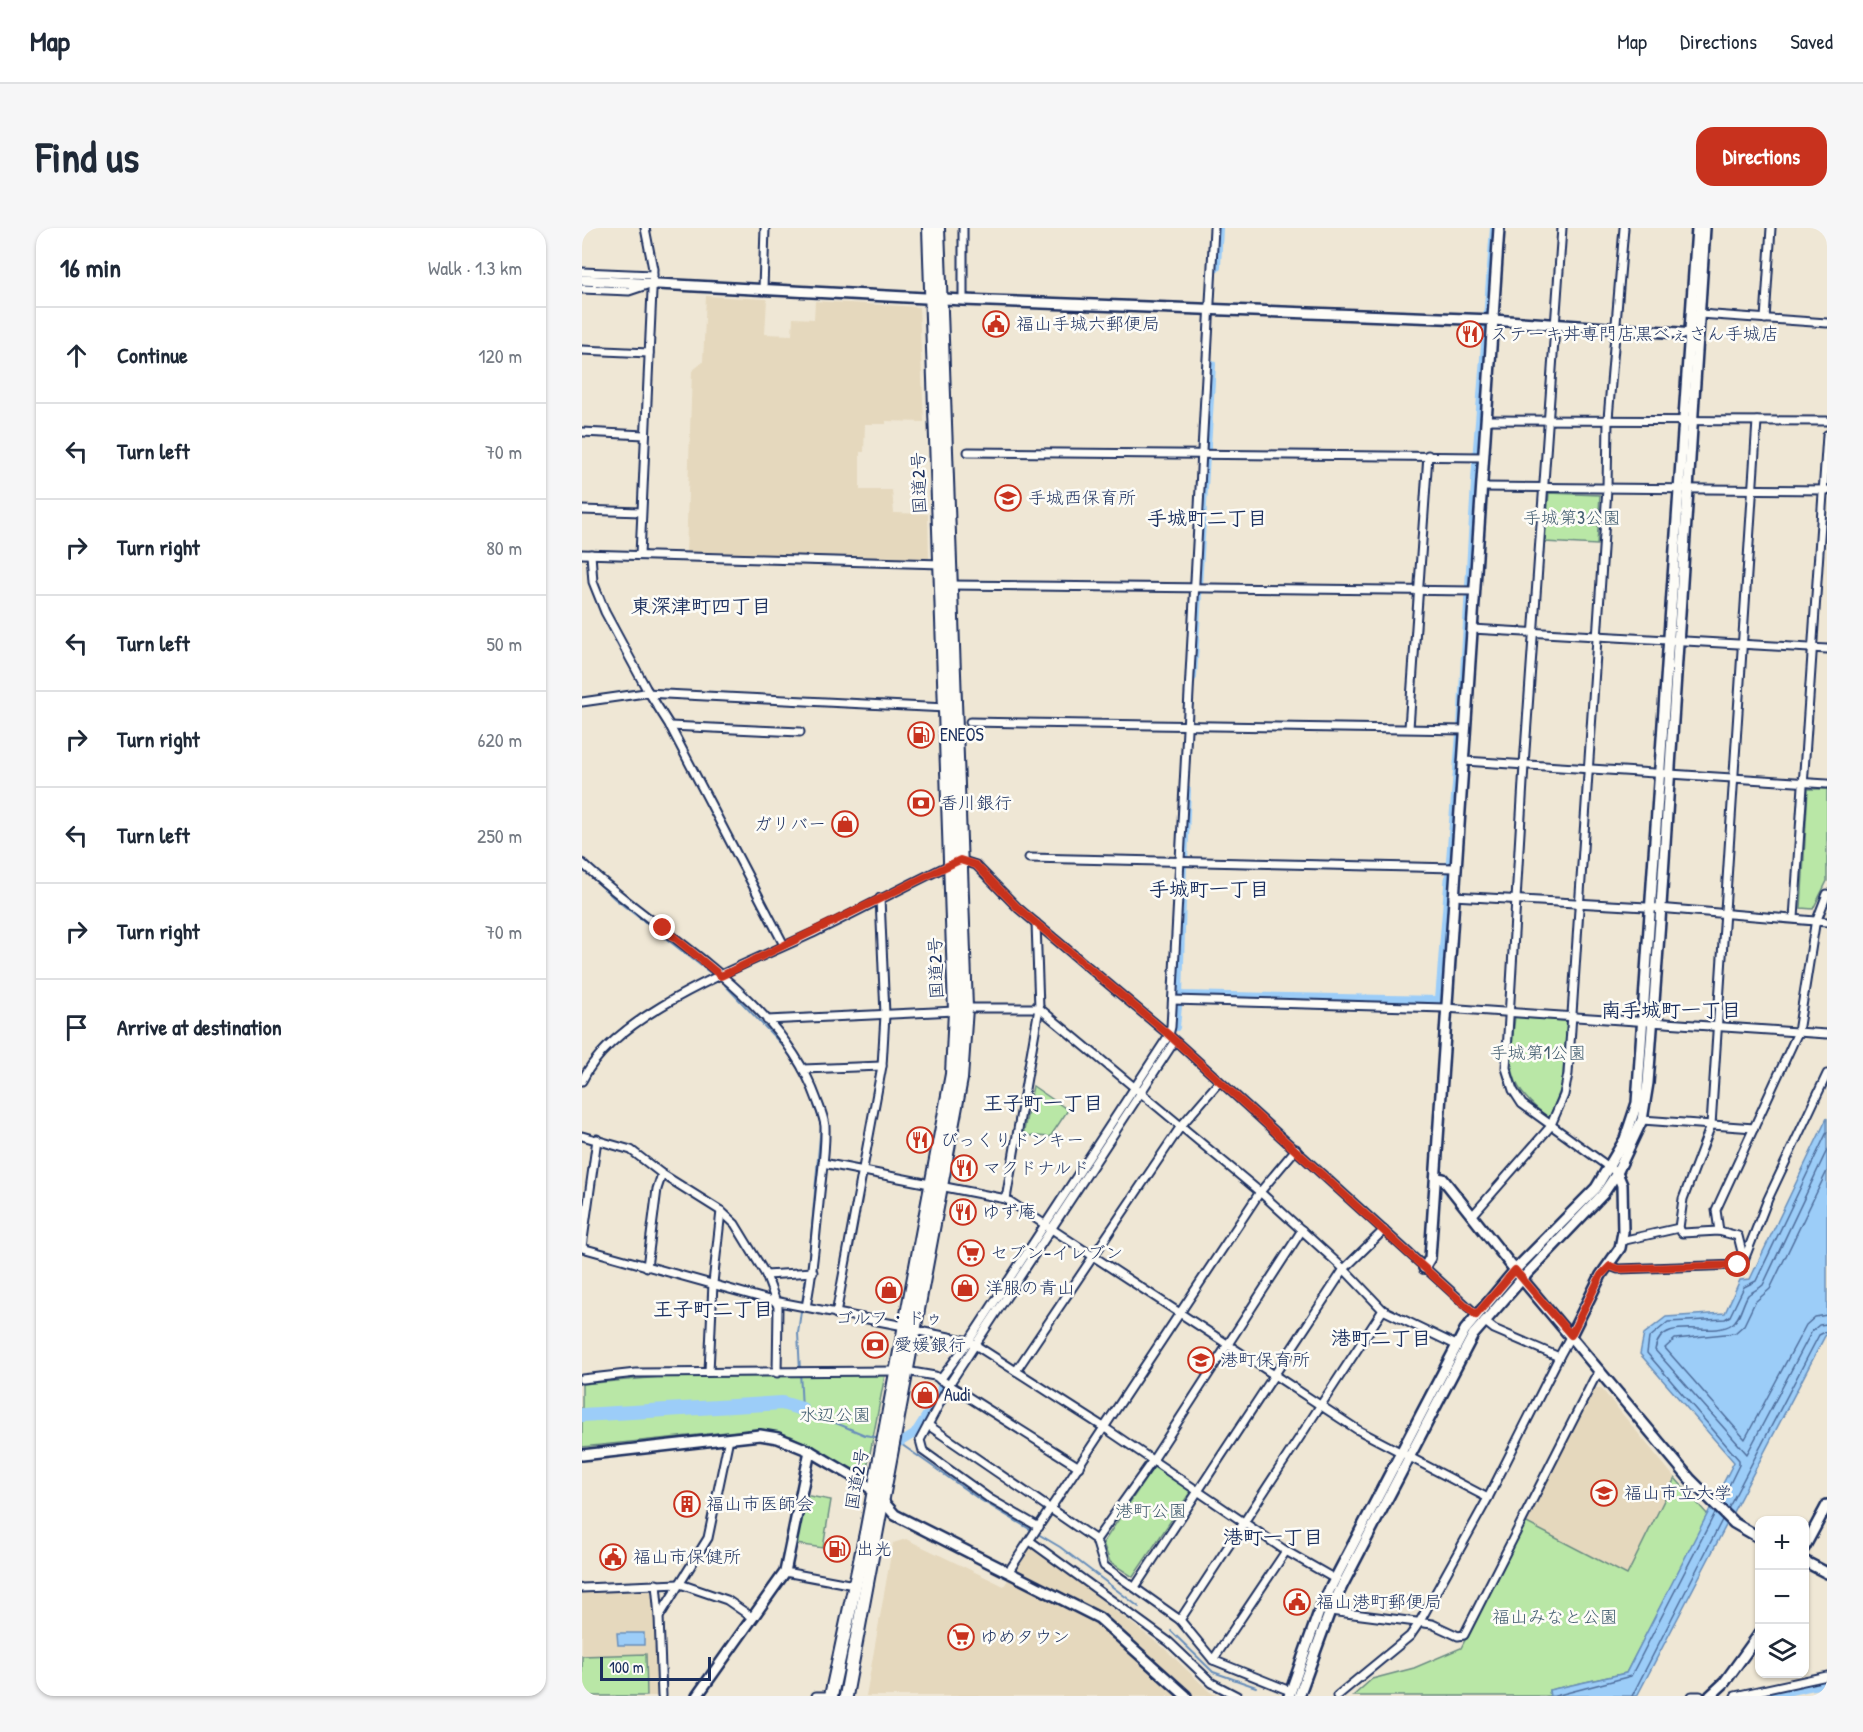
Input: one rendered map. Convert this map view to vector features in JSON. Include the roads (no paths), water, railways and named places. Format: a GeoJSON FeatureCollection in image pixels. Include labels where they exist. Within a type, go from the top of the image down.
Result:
{"type":"FeatureCollection","features":[{"type":"Feature","properties":{"kind":"highway","name":"国道2号"},"geometry":{"type":"LineString","coordinates":[[929,228],[936,297]]}},
{"type":"Feature","properties":{"kind":"highway","name":"国道2号"},"geometry":{"type":"LineString","coordinates":[[938,228],[936,297],[945,564],[946,708],[956,862]]}},
{"type":"Feature","properties":{"kind":"highway","name":"国道2号"},"geometry":{"type":"LineString","coordinates":[[831,1696],[873,1490],[890,1427],[936,1185],[962,1079],[950,585],[945,564]]}},
{"type":"Feature","properties":{"kind":"highway","name":"国道2号"},"geometry":{"type":"LineString","coordinates":[[846,1696],[881,1501],[884,1454]]}},
{"type":"Feature","properties":{"kind":"street"},"geometry":{"type":"LineString","coordinates":[[640,555],[653,279],[645,228]]}},
{"type":"Feature","properties":{"kind":"street"},"geometry":{"type":"LineString","coordinates":[[763,289],[765,228]]}},
{"type":"Feature","properties":{"kind":"street"},"geometry":{"type":"LineString","coordinates":[[963,228],[963,300]]}},
{"type":"Feature","properties":{"kind":"street"},"geometry":{"type":"LineString","coordinates":[[1139,1091],[1169,1035],[1173,1000],[1185,727],[1215,228]]}},
{"type":"Feature","properties":{"kind":"street"},"geometry":{"type":"LineString","coordinates":[[1424,1268],[1430,1258],[1437,1178],[1445,1008],[1464,761],[1499,228]]}},
{"type":"Feature","properties":{"kind":"street"},"geometry":{"type":"LineString","coordinates":[[1336,1696],[1410,1636],[1419,1623],[1488,1498],[1601,1275],[1610,1266],[1622,1242],[1622,1185],[1614,1171],[1521,1104],[1506,1068],[1524,765],[1562,228]]}},
{"type":"Feature","properties":{"kind":"street"},"geometry":{"type":"LineString","coordinates":[[1473,1215],[1550,1127],[1566,1085],[1607,489],[1608,419],[1624,228]]}},
{"type":"Feature","properties":{"kind":"street"},"geometry":{"type":"LineString","coordinates":[[928,1425],[1096,1540],[1104,1566],[1180,1620],[1213,1660],[1289,1694],[1320,1609],[1335,1579],[1473,1335],[1480,1318],[1522,1280],[1603,1194],[1642,1120],[1648,1083],[1648,1022],[1689,421],[1697,228]]}},
{"type":"Feature","properties":{"kind":"street"},"geometry":{"type":"LineString","coordinates":[[1694,334],[1700,314],[1705,228]]}},
{"type":"Feature","properties":{"kind":"street"},"geometry":{"type":"LineString","coordinates":[[1765,319],[1772,228]]}},
{"type":"Feature","properties":{"kind":"street"},"geometry":{"type":"LineString","coordinates":[[582,272],[763,289],[963,300],[1493,320],[1694,334]]}},
{"type":"Feature","properties":{"kind":"street"},"geometry":{"type":"LineString","coordinates":[[582,280],[653,279]]}},
{"type":"Feature","properties":{"kind":"street"},"geometry":{"type":"LineString","coordinates":[[582,289],[629,291],[653,279]]}},
{"type":"Feature","properties":{"kind":"street"},"geometry":{"type":"LineString","coordinates":[[1700,314],[1827,323]]}},
{"type":"Feature","properties":{"kind":"street"},"geometry":{"type":"LineString","coordinates":[[582,350],[649,353]]}},
{"type":"Feature","properties":{"kind":"street"},"geometry":{"type":"LineString","coordinates":[[1486,420],[1827,421]]}},
{"type":"Feature","properties":{"kind":"street"},"geometry":{"type":"LineString","coordinates":[[1744,1260],[1738,1236],[1719,1231],[1682,1233],[1679,1228],[1683,1199],[1711,1125],[1757,421]]}},
{"type":"Feature","properties":{"kind":"street"},"geometry":{"type":"LineString","coordinates":[[582,432],[645,435]]}},
{"type":"Feature","properties":{"kind":"street"},"geometry":{"type":"LineString","coordinates":[[1794,918],[1827,435]]}},
{"type":"Feature","properties":{"kind":"street"},"geometry":{"type":"LineString","coordinates":[[968,452],[1202,452],[1484,457]]}},
{"type":"Feature","properties":{"kind":"street"},"geometry":{"type":"LineString","coordinates":[[1409,728],[1428,455]]}},
{"type":"Feature","properties":{"kind":"street"},"geometry":{"type":"LineString","coordinates":[[1482,487],[1825,490]]}},
{"type":"Feature","properties":{"kind":"street"},"geometry":{"type":"LineString","coordinates":[[582,510],[641,512]]}},
{"type":"Feature","properties":{"kind":"street"},"geometry":{"type":"LineString","coordinates":[[582,554],[945,564]]}},
{"type":"Feature","properties":{"kind":"street"},"geometry":{"type":"LineString","coordinates":[[591,554],[593,582],[605,612],[670,726],[784,945]]}},
{"type":"Feature","properties":{"kind":"street"},"geometry":{"type":"LineString","coordinates":[[950,585],[1474,591]]}},
{"type":"Feature","properties":{"kind":"street"},"geometry":{"type":"LineString","coordinates":[[1472,629],[1597,634],[1674,641],[1827,649]]}},
{"type":"Feature","properties":{"kind":"street"},"geometry":{"type":"LineString","coordinates":[[582,702],[650,693],[946,708]]}},
{"type":"Feature","properties":{"kind":"street"},"geometry":{"type":"LineString","coordinates":[[970,722],[1465,730]]}},
{"type":"Feature","properties":{"kind":"street"},"geometry":{"type":"LineString","coordinates":[[670,726],[800,732]]}},
{"type":"Feature","properties":{"kind":"street"},"geometry":{"type":"LineString","coordinates":[[1464,761],[1827,784]]}},
{"type":"Feature","properties":{"kind":"street"},"geometry":{"type":"LineString","coordinates":[[1029,858],[1455,868]]}},
{"type":"Feature","properties":{"kind":"street"},"geometry":{"type":"LineString","coordinates":[[582,862],[626,902],[721,976],[767,1020],[793,1051],[803,1069],[825,1125],[813,1272],[807,1307]]}},
{"type":"Feature","properties":{"kind":"street"},"geometry":{"type":"LineString","coordinates":[[582,1081],[597,1056],[616,1039],[658,1009],[956,862],[976,865],[1036,923],[1169,1035],[1174,1042],[1296,1149],[1480,1318],[1494,1329],[1558,1357]]}},
{"type":"Feature","properties":{"kind":"street"},"geometry":{"type":"LineString","coordinates":[[1719,1231],[1715,1213],[1798,1032],[1816,920],[1827,894]]}},
{"type":"Feature","properties":{"kind":"street"},"geometry":{"type":"LineString","coordinates":[[1453,896],[1656,908],[1827,922]]}},
{"type":"Feature","properties":{"kind":"street"},"geometry":{"type":"LineString","coordinates":[[836,1314],[882,1066],[885,1015],[880,898]]}},
{"type":"Feature","properties":{"kind":"street"},"geometry":{"type":"LineString","coordinates":[[1006,1199],[1039,1008],[1036,923]]}},
{"type":"Feature","properties":{"kind":"street"},"geometry":{"type":"LineString","coordinates":[[1173,1000],[1445,1008],[1827,1034]]}},
{"type":"Feature","properties":{"kind":"street"},"geometry":{"type":"LineString","coordinates":[[767,1020],[1039,1008],[1260,1192],[1344,1269],[1383,1310],[1456,1345]]}},
{"type":"Feature","properties":{"kind":"street"},"geometry":{"type":"LineString","coordinates":[[1299,1696],[1330,1611],[1456,1345],[1480,1318],[1515,1270],[1614,1171],[1636,1103],[1648,1022]]}},
{"type":"Feature","properties":{"kind":"street"},"geometry":{"type":"LineString","coordinates":[[1038,1528],[990,1499],[923,1451],[920,1440],[944,1382],[1174,1042]]}},
{"type":"Feature","properties":{"kind":"street"},"geometry":{"type":"LineString","coordinates":[[803,1069],[882,1066]]}},
{"type":"Feature","properties":{"kind":"street"},"geometry":{"type":"LineString","coordinates":[[1610,1266],[1618,1269],[1732,1267],[1744,1260],[1768,1199],[1827,1074]]}},
{"type":"Feature","properties":{"kind":"street"},"geometry":{"type":"LineString","coordinates":[[1016,1371],[1181,1126],[1219,1082]]}},
{"type":"Feature","properties":{"kind":"street"},"geometry":{"type":"LineString","coordinates":[[1642,1120],[1754,1128]]}},
{"type":"Feature","properties":{"kind":"street"},"geometry":{"type":"LineString","coordinates":[[582,1136],[631,1150],[662,1174],[721,1211],[747,1241],[777,1301],[777,1373]]}},
{"type":"Feature","properties":{"kind":"street"},"geometry":{"type":"LineString","coordinates":[[597,1139],[582,1248],[777,1301],[972,1343],[1105,1428],[1286,1551],[1335,1579]]}},
{"type":"Feature","properties":{"kind":"street"},"geometry":{"type":"LineString","coordinates":[[1009,1571],[1260,1192],[1296,1149]]}},
{"type":"Feature","properties":{"kind":"street"},"geometry":{"type":"LineString","coordinates":[[823,1163],[1006,1199],[1275,1378],[1358,1430],[1488,1498]]}},
{"type":"Feature","properties":{"kind":"street"},"geometry":{"type":"LineString","coordinates":[[647,1267],[657,1189],[662,1174]]}},
{"type":"Feature","properties":{"kind":"street"},"geometry":{"type":"LineString","coordinates":[[1437,1178],[1443,1179],[1522,1280],[1710,1501],[1734,1523],[1755,1535]]}},
{"type":"Feature","properties":{"kind":"street"},"geometry":{"type":"LineString","coordinates":[[709,1372],[712,1283],[721,1211]]}},
{"type":"Feature","properties":{"kind":"street"},"geometry":{"type":"LineString","coordinates":[[1622,1242],[1679,1228]]}},
{"type":"Feature","properties":{"kind":"street"},"geometry":{"type":"LineString","coordinates":[[1096,1540],[1153,1460],[1302,1230]]}},
{"type":"Feature","properties":{"kind":"street"},"geometry":{"type":"LineString","coordinates":[[1135,1587],[1275,1378],[1344,1269],[1384,1230]]}},
{"type":"Feature","properties":{"kind":"street"},"geometry":{"type":"LineString","coordinates":[[766,1275],[813,1272]]}},
{"type":"Feature","properties":{"kind":"street"},"geometry":{"type":"LineString","coordinates":[[1180,1620],[1383,1310]]}},
{"type":"Feature","properties":{"kind":"street"},"geometry":{"type":"LineString","coordinates":[[944,1382],[972,1343]]}},
{"type":"Feature","properties":{"kind":"street"},"geometry":{"type":"LineString","coordinates":[[582,1378],[636,1372],[901,1371],[935,1376],[1079,1467]]}},
{"type":"Feature","properties":{"kind":"street"},"geometry":{"type":"LineString","coordinates":[[1330,1611],[1432,1624],[1458,1636],[1464,1635],[1594,1379],[1601,1371]]}},
{"type":"Feature","properties":{"kind":"street"},"geometry":{"type":"LineString","coordinates":[[582,1455],[760,1435],[778,1438],[810,1451],[873,1490],[895,1515],[1099,1618],[1186,1696]]}},
{"type":"Feature","properties":{"kind":"street"},"geometry":{"type":"LineString","coordinates":[[659,1617],[708,1539],[729,1438]]}},
{"type":"Feature","properties":{"kind":"street"},"geometry":{"type":"LineString","coordinates":[[697,1696],[785,1572],[810,1451]]}},
{"type":"Feature","properties":{"kind":"street"},"geometry":{"type":"LineString","coordinates":[[1809,1539],[1827,1505]]}},
{"type":"Feature","properties":{"kind":"street"},"geometry":{"type":"LineString","coordinates":[[1030,1540],[1169,1642],[1212,1683],[1237,1696]]}},
{"type":"Feature","properties":{"kind":"street"},"geometry":{"type":"LineString","coordinates":[[1213,1660],[1286,1551]]}},
{"type":"Feature","properties":{"kind":"street"},"geometry":{"type":"LineString","coordinates":[[1809,1565],[1827,1574]]}},
{"type":"Feature","properties":{"kind":"street"},"geometry":{"type":"LineString","coordinates":[[785,1572],[854,1585]]}},
{"type":"Feature","properties":{"kind":"street"},"geometry":{"type":"LineString","coordinates":[[656,1584],[662,1696]]}},
{"type":"Feature","properties":{"kind":"street"},"geometry":{"type":"LineString","coordinates":[[582,1588],[680,1584],[727,1600],[753,1618]]}},
{"type":"Feature","properties":{"kind":"street"},"geometry":{"type":"LineString","coordinates":[[1710,1696],[1724,1683],[1755,1640]]}},
{"type":"Feature","properties":{"kind":"street"},"geometry":{"type":"LineString","coordinates":[[1735,1696],[1827,1676]]}},
{"type":"Feature","properties":{"kind":"street"},"geometry":{"type":"LineString","coordinates":[[816,1696],[831,1696]]}},
{"type":"Feature","properties":{"kind":"street"},"geometry":{"type":"LineString","coordinates":[[1692,1696],[1700,1696]]}},
{"type":"Feature","properties":{"kind":"water"},"geometry":{"type":"Polygon","coordinates":[[[1827,1118],[1827,1332],[1637,1696],[1550,1696],[1549,1690],[1626,1673],[1734,1462],[1640,1354],[1644,1334],[1666,1317],[1725,1313],[1740,1280],[1750,1279],[1827,1118]]]}},
{"type":"Feature","properties":{"kind":"water"},"geometry":{"type":"Polygon","coordinates":[[[617,1633],[644,1633],[644,1645],[618,1645],[617,1633]]]}},
{"type":"Feature","properties":{"kind":"waterway"},"geometry":{"type":"LineString","coordinates":[[1217,267],[1219,228]]}},
{"type":"Feature","properties":{"kind":"waterway"},"geometry":{"type":"LineString","coordinates":[[1461,726],[1477,448],[1494,228]]}},
{"type":"Feature","properties":{"kind":"waterway"},"geometry":{"type":"LineString","coordinates":[[1207,449],[1212,364]]}},
{"type":"Feature","properties":{"kind":"waterway"},"geometry":{"type":"LineString","coordinates":[[1198,587],[1206,455]]}},
{"type":"Feature","properties":{"kind":"waterway"},"geometry":{"type":"LineString","coordinates":[[1193,677],[1198,594]]}},
{"type":"Feature","properties":{"kind":"waterway"},"geometry":{"type":"LineString","coordinates":[[1183,866],[1179,995],[1439,1000],[1460,733]]}},
{"type":"Feature","properties":{"kind":"waterway"},"geometry":{"type":"LineString","coordinates":[[1184,860],[1187,790]]}},
{"type":"Feature","properties":{"kind":"waterway"},"geometry":{"type":"LineString","coordinates":[[582,868],[615,899],[713,975]]}},
{"type":"Feature","properties":{"kind":"waterway"},"geometry":{"type":"LineString","coordinates":[[725,985],[785,1048]]}},
{"type":"Feature","properties":{"kind":"waterway"},"geometry":{"type":"LineString","coordinates":[[1176,1027],[1178,1006]]}},
{"type":"Feature","properties":{"kind":"waterway"},"geometry":{"type":"LineString","coordinates":[[1146,1080],[1168,1042]]}},
{"type":"Feature","properties":{"kind":"waterway"},"geometry":{"type":"LineString","coordinates":[[794,1060],[801,1073]]}},
{"type":"Feature","properties":{"kind":"waterway"},"geometry":{"type":"LineString","coordinates":[[808,1270],[821,1125],[810,1092]]}},
{"type":"Feature","properties":{"kind":"waterway"},"geometry":{"type":"LineString","coordinates":[[806,1275],[798,1333],[802,1409],[865,1435],[881,1438]]}},
{"type":"Feature","properties":{"kind":"waterway"},"geometry":{"type":"LineString","coordinates":[[901,1442],[914,1434],[940,1393],[941,1386],[989,1318]]}},
{"type":"Feature","properties":{"kind":"waterway"},"geometry":{"type":"LineString","coordinates":[[582,1415],[782,1403],[802,1409]]}},
{"type":"Feature","properties":{"kind":"waterway"},"geometry":{"type":"LineString","coordinates":[[898,1442],[979,1499],[1060,1547],[1139,1607]]}},
{"type":"Feature","properties":{"kind":"waterway"},"geometry":{"type":"LineString","coordinates":[[1171,1631],[1213,1672],[1256,1687]]}},
{"type":"Feature","properties":{"kind":"waterway"},"geometry":{"type":"LineString","coordinates":[[1768,1696],[1827,1683]]}},
{"type":"Feature","properties":{"kind":"place","name":"福山手城六郵便局"},"geometry":{"type":"Point","coordinates":[996,324]}},
{"type":"Feature","properties":{"kind":"place","name":"ステーキ丼専門店黒べぇさん手城店"},"geometry":{"type":"Point","coordinates":[1470,334]}},
{"type":"Feature","properties":{"kind":"place","name":"手城西保育所"},"geometry":{"type":"Point","coordinates":[1008,498]}},
{"type":"Feature","properties":{"kind":"place","name":"ENEOS"},"geometry":{"type":"Point","coordinates":[921,735]}},
{"type":"Feature","properties":{"kind":"place","name":"香川銀行"},"geometry":{"type":"Point","coordinates":[921,803]}},
{"type":"Feature","properties":{"kind":"place","name":"ガリバー"},"geometry":{"type":"Point","coordinates":[845,824]}},
{"type":"Feature","properties":{"kind":"place","name":"びっくりドンキー"},"geometry":{"type":"Point","coordinates":[920,1140]}},
{"type":"Feature","properties":{"kind":"place","name":"マクドナルド"},"geometry":{"type":"Point","coordinates":[964,1168]}},
{"type":"Feature","properties":{"kind":"place","name":"ゆず庵"},"geometry":{"type":"Point","coordinates":[963,1212]}},
{"type":"Feature","properties":{"kind":"place","name":"セブン-イレブン"},"geometry":{"type":"Point","coordinates":[971,1253]}},
{"type":"Feature","properties":{"kind":"place","name":"洋服の青山"},"geometry":{"type":"Point","coordinates":[965,1288]}},
{"type":"Feature","properties":{"kind":"place","name":"ゴルフ・ドゥ"},"geometry":{"type":"Point","coordinates":[889,1290]}},
{"type":"Feature","properties":{"kind":"place","name":"愛媛銀行"},"geometry":{"type":"Point","coordinates":[875,1345]}},
{"type":"Feature","properties":{"kind":"place","name":"港町保育所"},"geometry":{"type":"Point","coordinates":[1201,1360]}},
{"type":"Feature","properties":{"kind":"place","name":"Audi"},"geometry":{"type":"Point","coordinates":[925,1395]}},
{"type":"Feature","properties":{"kind":"place","name":"福山市立大学"},"geometry":{"type":"Point","coordinates":[1604,1493]}},
{"type":"Feature","properties":{"kind":"place","name":"福山市医師会"},"geometry":{"type":"Point","coordinates":[687,1504]}},
{"type":"Feature","properties":{"kind":"place","name":"出光"},"geometry":{"type":"Point","coordinates":[837,1549]}},
{"type":"Feature","properties":{"kind":"place","name":"福山市保健所"},"geometry":{"type":"Point","coordinates":[613,1557]}},
{"type":"Feature","properties":{"kind":"place","name":"福山港町郵便局"},"geometry":{"type":"Point","coordinates":[1297,1602]}},
{"type":"Feature","properties":{"kind":"place","name":"ゆめタウン"},"geometry":{"type":"Point","coordinates":[961,1637]}},
{"type":"Feature","properties":{"kind":"district","name":"手城町二丁目"},"geometry":{"type":"Point","coordinates":[1207,518]}},
{"type":"Feature","properties":{"kind":"district","name":"東深津町四丁目"},"geometry":{"type":"Point","coordinates":[701,606]}},
{"type":"Feature","properties":{"kind":"district","name":"手城町一丁目"},"geometry":{"type":"Point","coordinates":[1209,889]}},
{"type":"Feature","properties":{"kind":"district","name":"南手城町一丁目"},"geometry":{"type":"Point","coordinates":[1671,1010]}},
{"type":"Feature","properties":{"kind":"district","name":"王子町一丁目"},"geometry":{"type":"Point","coordinates":[1043,1103]}},
{"type":"Feature","properties":{"kind":"district","name":"王子町二丁目"},"geometry":{"type":"Point","coordinates":[713,1309]}},
{"type":"Feature","properties":{"kind":"district","name":"港町二丁目"},"geometry":{"type":"Point","coordinates":[1381,1338]}},
{"type":"Feature","properties":{"kind":"district","name":"港町一丁目"},"geometry":{"type":"Point","coordinates":[1273,1537]}},
{"type":"Feature","properties":{"kind":"park label","name":"手城第3公園"},"geometry":{"type":"Point","coordinates":[1572,518]}},
{"type":"Feature","properties":{"kind":"park label","name":"手城第1公園"},"geometry":{"type":"Point","coordinates":[1538,1053]}},
{"type":"Feature","properties":{"kind":"park label","name":"水辺公園"},"geometry":{"type":"Point","coordinates":[835,1415]}},
{"type":"Feature","properties":{"kind":"park label","name":"港町公園"},"geometry":{"type":"Point","coordinates":[1151,1511]}},
{"type":"Feature","properties":{"kind":"park label","name":"福山みなと公園"},"geometry":{"type":"Point","coordinates":[1555,1617]}}]}
